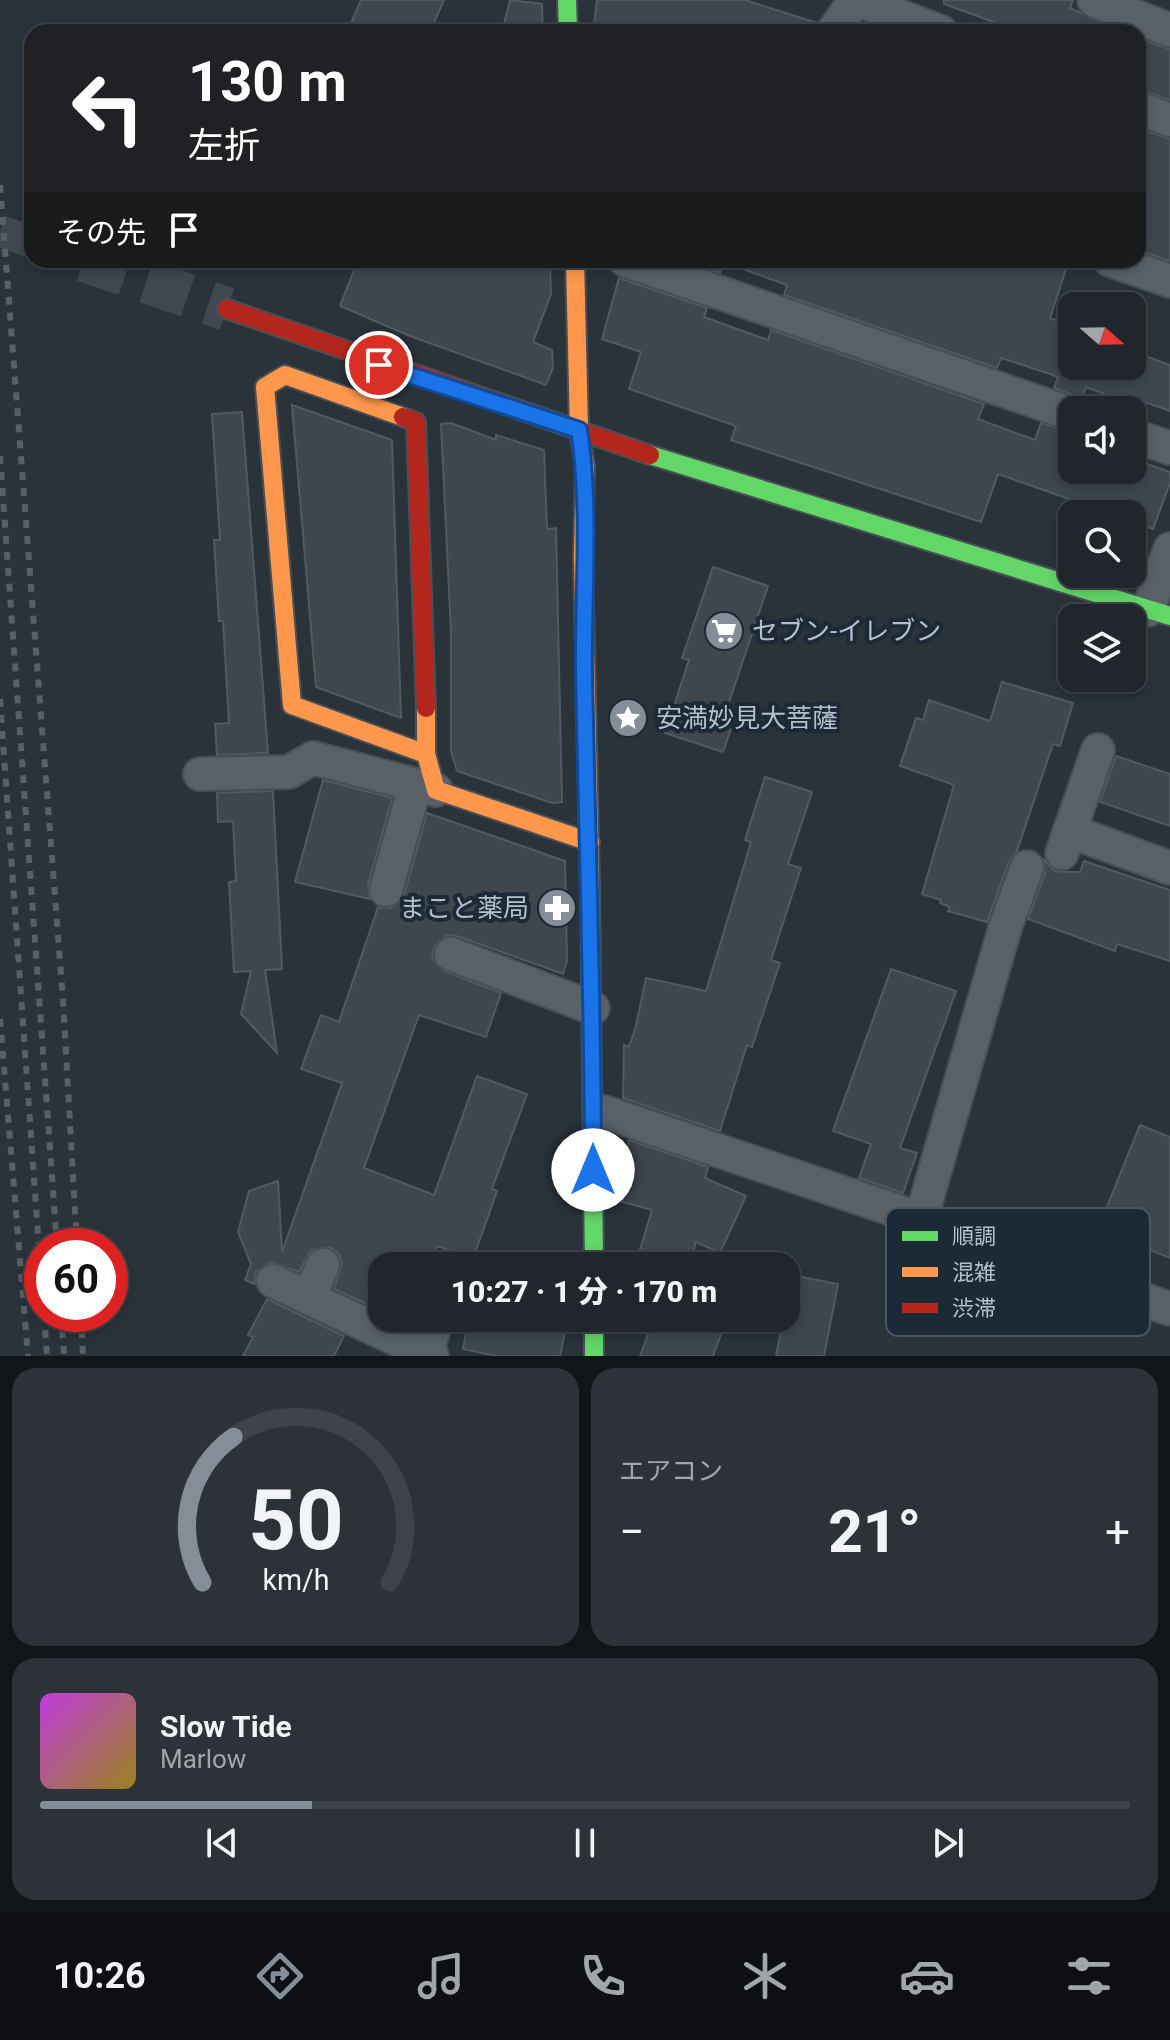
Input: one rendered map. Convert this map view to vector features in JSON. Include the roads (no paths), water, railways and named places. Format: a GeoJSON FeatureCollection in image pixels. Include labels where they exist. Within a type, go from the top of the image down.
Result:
{"type":"FeatureCollection","features":[{"type":"Feature","properties":{"kind":"street"},"geometry":{"type":"LineString","coordinates":[[567,0],[568,24]]}},
{"type":"Feature","properties":{"kind":"street"},"geometry":{"type":"LineString","coordinates":[[839,24],[857,0],[920,24]]}},
{"type":"Feature","properties":{"kind":"street"},"geometry":{"type":"LineString","coordinates":[[1094,0],[1170,30]]}},
{"type":"Feature","properties":{"kind":"street"},"geometry":{"type":"LineString","coordinates":[[1146,111],[1170,120]]}},
{"type":"Feature","properties":{"kind":"street"},"geometry":{"type":"LineString","coordinates":[[575,268],[579,430],[585,467],[584,676],[593,1008],[594,1252]]}},
{"type":"Feature","properties":{"kind":"street"},"geometry":{"type":"LineString","coordinates":[[648,268],[1058,409]]}},
{"type":"Feature","properties":{"kind":"street"},"geometry":{"type":"LineString","coordinates":[[1133,268],[1170,281]]}},
{"type":"Feature","properties":{"kind":"street"},"geometry":{"type":"LineString","coordinates":[[227,309],[379,365],[1159,613],[1170,549]]}},
{"type":"Feature","properties":{"kind":"street"},"geometry":{"type":"LineString","coordinates":[[386,890],[426,788],[426,754],[426,633],[416,422],[285,375],[265,387],[292,705],[426,754]]}},
{"type":"Feature","properties":{"kind":"street"},"geometry":{"type":"LineString","coordinates":[[1146,440],[1170,448]]}},
{"type":"Feature","properties":{"kind":"street"},"geometry":{"type":"LineString","coordinates":[[1098,750],[1066,842],[1170,868]]}},
{"type":"Feature","properties":{"kind":"street"},"geometry":{"type":"LineString","coordinates":[[200,774],[289,772],[313,758],[426,788],[590,842]]}},
{"type":"Feature","properties":{"kind":"street"},"geometry":{"type":"LineString","coordinates":[[924,1208],[1005,928],[1027,867]]}},
{"type":"Feature","properties":{"kind":"street"},"geometry":{"type":"LineString","coordinates":[[451,954],[593,1008]]}},
{"type":"Feature","properties":{"kind":"street"},"geometry":{"type":"LineString","coordinates":[[604,1112],[888,1208]]}},
{"type":"Feature","properties":{"kind":"street"},"geometry":{"type":"LineString","coordinates":[[309,1298],[323,1265]]}},
{"type":"Feature","properties":{"kind":"street"},"geometry":{"type":"LineString","coordinates":[[273,1281],[416,1352],[428,1332]]}},
{"type":"Feature","properties":{"kind":"street"},"geometry":{"type":"LineString","coordinates":[[1150,1302],[1170,1309]]}},
{"type":"Feature","properties":{"kind":"street"},"geometry":{"type":"LineString","coordinates":[[594,1332],[594,1356]]}},
{"type":"Feature","properties":{"kind":"tunnel"},"geometry":{"type":"LineString","coordinates":[[0,231],[24,239]]}},
{"type":"Feature","properties":{"kind":"tunnel"},"geometry":{"type":"LineString","coordinates":[[107,268],[227,309]]}},
{"type":"Feature","properties":{"kind":"railway"},"geometry":{"type":"LineString","coordinates":[[0,185],[63,1000],[76,1228]]}},
{"type":"Feature","properties":{"kind":"railway"},"geometry":{"type":"LineString","coordinates":[[0,456],[56,1228]]}},
{"type":"Feature","properties":{"kind":"railway"},"geometry":{"type":"LineString","coordinates":[[0,699],[38,1228]]}},
{"type":"Feature","properties":{"kind":"railway"},"geometry":{"type":"LineString","coordinates":[[0,1019],[28,1356]]}},
{"type":"Feature","properties":{"kind":"railway"},"geometry":{"type":"LineString","coordinates":[[45,1332],[47,1356]]}},
{"type":"Feature","properties":{"kind":"railway"},"geometry":{"type":"LineString","coordinates":[[62,1332],[64,1356]]}},
{"type":"Feature","properties":{"kind":"railway"},"geometry":{"type":"LineString","coordinates":[[82,1332],[83,1356]]}},
{"type":"Feature","properties":{"kind":"place","name":"セブン-イレブン"},"geometry":{"type":"Point","coordinates":[724,631]}},
{"type":"Feature","properties":{"kind":"place","name":"安満妙見大菩薩"},"geometry":{"type":"Point","coordinates":[628,718]}},
{"type":"Feature","properties":{"kind":"place","name":"まこと薬局"},"geometry":{"type":"Point","coordinates":[557,908]}}]}
